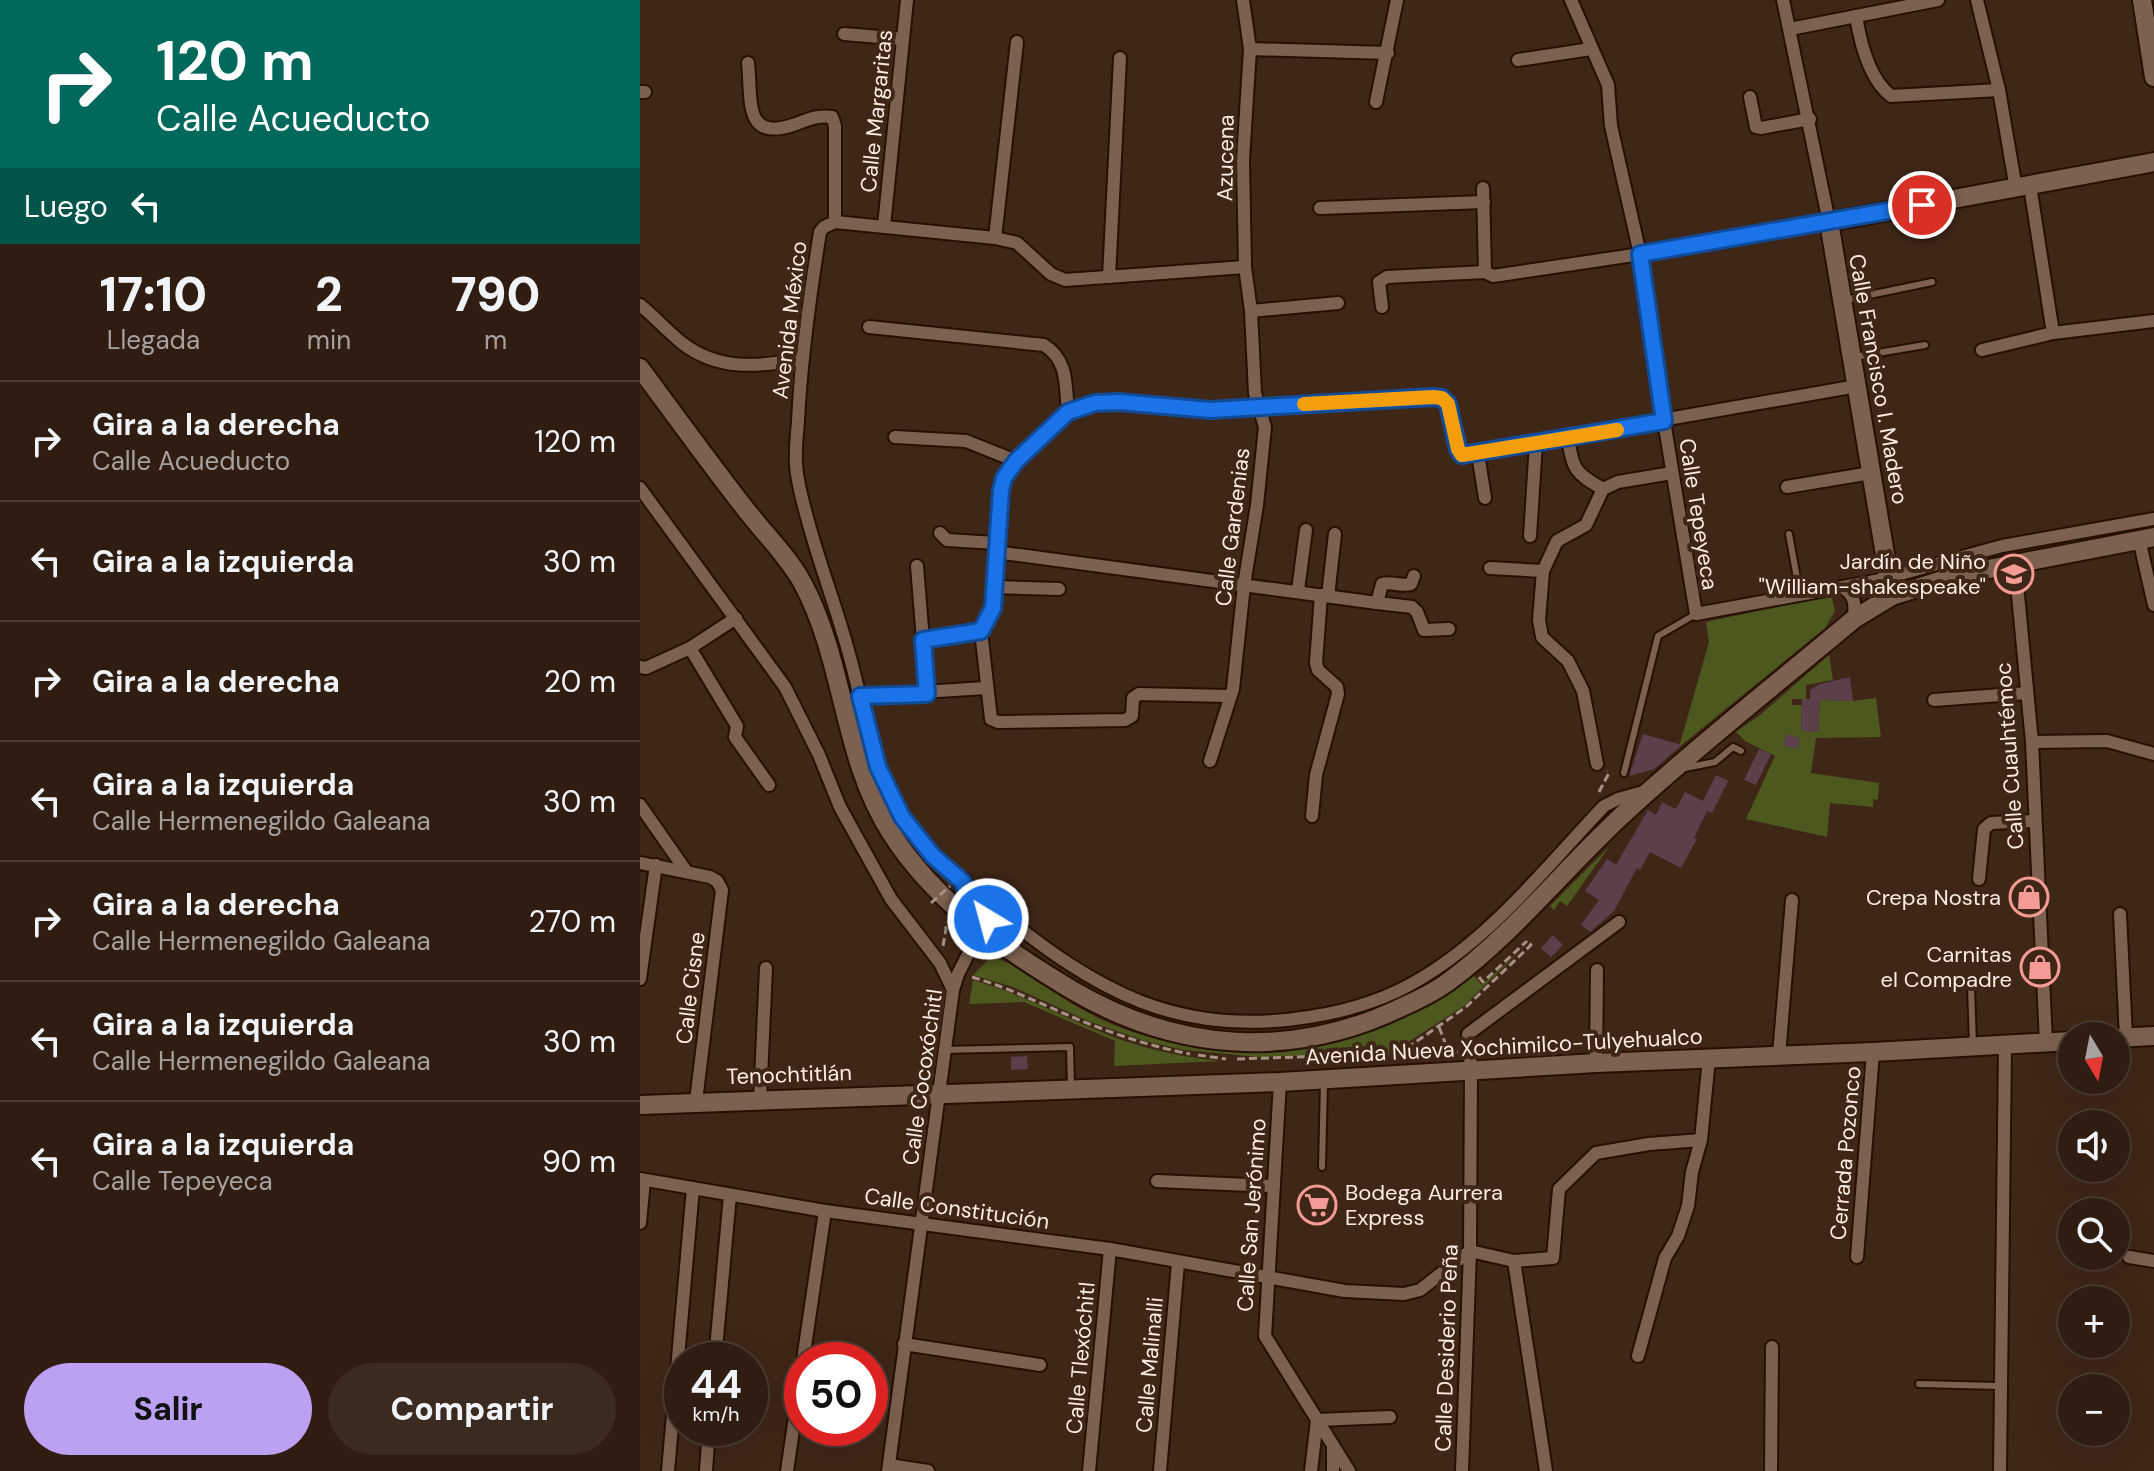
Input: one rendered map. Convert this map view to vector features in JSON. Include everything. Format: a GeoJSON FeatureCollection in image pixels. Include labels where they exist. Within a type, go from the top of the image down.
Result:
{"type":"FeatureCollection","features":[{"type":"Feature","properties":{"kind":"main road"},"geometry":{"type":"LineString","coordinates":[[2142,0],[2154,77]]}},
{"type":"Feature","properties":{"kind":"main road"},"geometry":{"type":"LineString","coordinates":[[1829,222],[2154,162]]}},
{"type":"Feature","properties":{"kind":"main road","name":"Calle Francisco I. Madero"},"geometry":{"type":"LineString","coordinates":[[1829,222],[1890,587]]}},
{"type":"Feature","properties":{"kind":"main road"},"geometry":{"type":"LineString","coordinates":[[640,368],[800,579],[827,640],[866,789],[900,846],[955,909],[980,931],[1098,1005],[1177,1035],[1215,1041],[1311,1038],[1342,1031],[1378,1018],[1444,985],[1506,933],[1607,829],[1650,790],[1890,587],[2146,538]]}},
{"type":"Feature","properties":{"kind":"main road"},"geometry":{"type":"LineString","coordinates":[[957,884],[988,919],[1003,946]]}},
{"type":"Feature","properties":{"kind":"main road"},"geometry":{"type":"LineString","coordinates":[[2130,1037],[2154,1036]]}},
{"type":"Feature","properties":{"kind":"main road","name":"Avenida Nueva Xochimilco-Tulyehualco"},"geometry":{"type":"LineString","coordinates":[[939,1093],[1324,1080],[1396,1065],[1470,1060],[1596,1063],[2058,1042]]}},
{"type":"Feature","properties":{"kind":"main road","name":"Tenochtitlán"},"geometry":{"type":"LineString","coordinates":[[640,1105],[939,1093]]}},
{"type":"Feature","properties":{"kind":"street","name":"Calle Margaritas"},"geometry":{"type":"LineString","coordinates":[[884,226],[907,0]]}},
{"type":"Feature","properties":{"kind":"street","name":"Azucena"},"geometry":{"type":"LineString","coordinates":[[1243,0],[1250,49],[1243,160],[1245,267]]}},
{"type":"Feature","properties":{"kind":"street"},"geometry":{"type":"LineString","coordinates":[[1376,102],[1397,0]]}},
{"type":"Feature","properties":{"kind":"street","name":"Calle Tepeyeca"},"geometry":{"type":"LineString","coordinates":[[1571,0],[1608,85],[1611,126],[1640,254],[1696,614]]}},
{"type":"Feature","properties":{"kind":"street","name":"Calle Francisco I. Madero"},"geometry":{"type":"LineString","coordinates":[[1783,0],[1829,222]]}},
{"type":"Feature","properties":{"kind":"street"},"geometry":{"type":"LineString","coordinates":[[1790,29],[1902,3],[1938,0]]}},
{"type":"Feature","properties":{"kind":"street"},"geometry":{"type":"LineString","coordinates":[[1977,0],[2023,187],[2053,333]]}},
{"type":"Feature","properties":{"kind":"street"},"geometry":{"type":"LineString","coordinates":[[1856,16],[1867,59],[1884,91],[1891,96],[1999,90]]}},
{"type":"Feature","properties":{"kind":"street"},"geometry":{"type":"LineString","coordinates":[[844,34],[903,39]]}},
{"type":"Feature","properties":{"kind":"street"},"geometry":{"type":"LineString","coordinates":[[995,238],[1017,42]]}},
{"type":"Feature","properties":{"kind":"street"},"geometry":{"type":"LineString","coordinates":[[1250,49],[1388,53]]}},
{"type":"Feature","properties":{"kind":"street"},"geometry":{"type":"LineString","coordinates":[[1518,60],[1591,49]]}},
{"type":"Feature","properties":{"kind":"street"},"geometry":{"type":"LineString","coordinates":[[1109,277],[1120,58]]}},
{"type":"Feature","properties":{"kind":"street","name":"Avenida México"},"geometry":{"type":"LineString","coordinates":[[748,63],[754,118],[760,127],[769,130],[785,128],[820,115],[832,117],[835,126],[830,224],[820,232],[801,359],[796,466],[815,545],[849,652],[878,767],[902,817],[957,884],[1087,976],[1148,1006],[1184,1017],[1223,1023],[1286,1021],[1337,1013],[1385,997],[1423,978],[1460,952],[1503,913],[1611,802]]}},
{"type":"Feature","properties":{"kind":"street"},"geometry":{"type":"LineString","coordinates":[[1750,97],[1756,127],[1810,119]]}},
{"type":"Feature","properties":{"kind":"street"},"geometry":{"type":"LineString","coordinates":[[1320,208],[1484,195],[1489,274]]}},
{"type":"Feature","properties":{"kind":"street"},"geometry":{"type":"LineString","coordinates":[[1382,307],[1379,282],[1387,277],[1489,274],[1640,254],[1829,222]]}},
{"type":"Feature","properties":{"kind":"street"},"geometry":{"type":"LineString","coordinates":[[830,224],[884,226],[1017,243],[1051,274],[1065,280],[1245,267]]}},
{"type":"Feature","properties":{"kind":"street","name":"Calle Gardenias"},"geometry":{"type":"LineString","coordinates":[[1210,761],[1233,689],[1265,427],[1255,393],[1251,311],[1245,267]]}},
{"type":"Feature","properties":{"kind":"street"},"geometry":{"type":"LineString","coordinates":[[1251,311],[1338,303]]}},
{"type":"Feature","properties":{"kind":"street"},"geometry":{"type":"LineString","coordinates":[[640,305],[682,343],[724,363],[745,367],[766,366],[801,359]]}},
{"type":"Feature","properties":{"kind":"street"},"geometry":{"type":"LineString","coordinates":[[1982,350],[2053,333],[2154,321]]}},
{"type":"Feature","properties":{"kind":"street"},"geometry":{"type":"LineString","coordinates":[[869,327],[1044,345],[1057,354],[1063,369],[1068,412]]}},
{"type":"Feature","properties":{"kind":"street"},"geometry":{"type":"LineString","coordinates":[[1229,696],[1139,694],[1133,698],[1132,716],[1125,720],[998,722],[991,719],[985,688],[981,631],[993,608],[1004,478],[1016,461],[1068,412],[1095,403],[1119,402],[1210,410],[1433,397],[1442,398],[1448,404],[1459,454],[1478,454],[1857,386]]}},
{"type":"Feature","properties":{"kind":"street"},"geometry":{"type":"LineString","coordinates":[[895,437],[966,441],[1016,461]]}},
{"type":"Feature","properties":{"kind":"street"},"geometry":{"type":"LineString","coordinates":[[1568,438],[1572,465],[1580,475],[1603,489]]}},
{"type":"Feature","properties":{"kind":"street"},"geometry":{"type":"LineString","coordinates":[[1530,536],[1536,443]]}},
{"type":"Feature","properties":{"kind":"street"},"geometry":{"type":"LineString","coordinates":[[1478,454],[1485,498]]}},
{"type":"Feature","properties":{"kind":"street"},"geometry":{"type":"LineString","coordinates":[[1597,764],[1583,691],[1568,661],[1542,637],[1539,620],[1543,571],[1557,541],[1586,525],[1603,489],[1618,482],[1672,473]]}},
{"type":"Feature","properties":{"kind":"street"},"geometry":{"type":"LineString","coordinates":[[1787,487],[1871,473]]}},
{"type":"Feature","properties":{"kind":"street"},"geometry":{"type":"LineString","coordinates":[[640,488],[785,687],[819,755],[840,807],[891,899],[940,963],[953,990]]}},
{"type":"Feature","properties":{"kind":"street"},"geometry":{"type":"LineString","coordinates":[[1696,614],[1842,587],[1890,587],[2002,546],[2154,519]]}},
{"type":"Feature","properties":{"kind":"street"},"geometry":{"type":"LineString","coordinates":[[1298,590],[1306,530]]}},
{"type":"Feature","properties":{"kind":"street"},"geometry":{"type":"LineString","coordinates":[[940,533],[947,540],[1412,607],[1424,630],[1449,629]]}},
{"type":"Feature","properties":{"kind":"street"},"geometry":{"type":"LineString","coordinates":[[1312,816],[1316,775],[1338,694],[1337,687],[1318,670],[1316,663],[1335,534]]}},
{"type":"Feature","properties":{"kind":"street"},"geometry":{"type":"LineString","coordinates":[[2146,538],[2154,605]]}},
{"type":"Feature","properties":{"kind":"street","name":"Calle Cuauhtémoc"},"geometry":{"type":"LineString","coordinates":[[2015,563],[2032,742],[2046,1043]]}},
{"type":"Feature","properties":{"kind":"street"},"geometry":{"type":"LineString","coordinates":[[917,566],[927,694]]}},
{"type":"Feature","properties":{"kind":"street"},"geometry":{"type":"LineString","coordinates":[[1490,568],[1543,571]]}},
{"type":"Feature","properties":{"kind":"street"},"geometry":{"type":"LineString","coordinates":[[1377,603],[1382,584],[1388,582],[1407,586],[1414,576]]}},
{"type":"Feature","properties":{"kind":"street"},"geometry":{"type":"LineString","coordinates":[[994,587],[1059,589]]}},
{"type":"Feature","properties":{"kind":"street"},"geometry":{"type":"LineString","coordinates":[[1842,587],[1851,593],[1855,603],[1854,619]]}},
{"type":"Feature","properties":{"kind":"street"},"geometry":{"type":"LineString","coordinates":[[640,667],[646,668],[690,648],[736,618]]}},
{"type":"Feature","properties":{"kind":"street"},"geometry":{"type":"LineString","coordinates":[[923,640],[981,631]]}},
{"type":"Feature","properties":{"kind":"street"},"geometry":{"type":"LineString","coordinates":[[690,648],[737,726],[735,737],[769,785]]}},
{"type":"Feature","properties":{"kind":"street"},"geometry":{"type":"LineString","coordinates":[[860,696],[985,688]]}},
{"type":"Feature","properties":{"kind":"street"},"geometry":{"type":"LineString","coordinates":[[1934,700],[2027,693]]}},
{"type":"Feature","properties":{"kind":"street"},"geometry":{"type":"LineString","coordinates":[[2032,742],[2107,741],[2154,754]]}},
{"type":"Feature","properties":{"kind":"street"},"geometry":{"type":"LineString","coordinates":[[1611,802],[1650,790]]}},
{"type":"Feature","properties":{"kind":"street"},"geometry":{"type":"LineString","coordinates":[[640,805],[686,871]]}},
{"type":"Feature","properties":{"kind":"street"},"geometry":{"type":"LineString","coordinates":[[1979,879],[1984,829],[1991,823],[2034,821]]}},
{"type":"Feature","properties":{"kind":"street"},"geometry":{"type":"LineString","coordinates":[[640,863],[686,871]]}},
{"type":"Feature","properties":{"kind":"street"},"geometry":{"type":"LineString","coordinates":[[640,979],[656,865]]}},
{"type":"Feature","properties":{"kind":"street","name":"Calle Cisne"},"geometry":{"type":"LineString","coordinates":[[686,871],[717,881],[722,890],[696,1101]]}},
{"type":"Feature","properties":{"kind":"street"},"geometry":{"type":"LineString","coordinates":[[1779,1055],[1792,900]]}},
{"type":"Feature","properties":{"kind":"street"},"geometry":{"type":"LineString","coordinates":[[2120,914],[2121,1022]]}},
{"type":"Feature","properties":{"kind":"street","name":"Calle Desiderio Peña"},"geometry":{"type":"LineString","coordinates":[[1462,1471],[1470,1251],[1468,1034],[1619,922]]}},
{"type":"Feature","properties":{"kind":"street","name":"Calle Cocoxóchitl"},"geometry":{"type":"LineString","coordinates":[[889,1468],[953,990],[980,931]]}},
{"type":"Feature","properties":{"kind":"street"},"geometry":{"type":"LineString","coordinates":[[760,1100],[766,968]]}},
{"type":"Feature","properties":{"kind":"street"},"geometry":{"type":"LineString","coordinates":[[1596,1063],[1597,970]]}},
{"type":"Feature","properties":{"kind":"street"},"geometry":{"type":"LineString","coordinates":[[2000,1471],[2005,1046]]}},
{"type":"Feature","properties":{"kind":"street","name":"Cerrada Pozonco"},"geometry":{"type":"LineString","coordinates":[[1857,1257],[1873,1052]]}},
{"type":"Feature","properties":{"kind":"street"},"geometry":{"type":"LineString","coordinates":[[1638,1356],[1665,1258],[1678,1236],[1688,1206],[1692,1172],[1701,1140],[1709,1058]]}},
{"type":"Feature","properties":{"kind":"street","name":"Calle San Jerónimo"},"geometry":{"type":"LineString","coordinates":[[1280,1082],[1265,1336],[1349,1471]]}},
{"type":"Feature","properties":{"kind":"street"},"geometry":{"type":"LineString","coordinates":[[1470,1251],[1514,1261],[1553,1258],[1559,1189],[1596,1153],[1649,1144],[1701,1140]]}},
{"type":"Feature","properties":{"kind":"street"},"geometry":{"type":"LineString","coordinates":[[640,1223],[642,1179]]}},
{"type":"Feature","properties":{"kind":"street","name":"Calle Constitución"},"geometry":{"type":"LineString","coordinates":[[642,1179],[825,1211],[1110,1249],[1345,1291],[1404,1294],[1420,1290],[1470,1251]]}},
{"type":"Feature","properties":{"kind":"street"},"geometry":{"type":"LineString","coordinates":[[1157,1181],[1274,1186]]}},
{"type":"Feature","properties":{"kind":"street"},"geometry":{"type":"LineString","coordinates":[[668,1471],[693,1188]]}},
{"type":"Feature","properties":{"kind":"street"},"geometry":{"type":"LineString","coordinates":[[717,1342],[730,1195]]}},
{"type":"Feature","properties":{"kind":"street"},"geometry":{"type":"LineString","coordinates":[[806,1342],[825,1211]]}},
{"type":"Feature","properties":{"kind":"street","name":"Calle Tlexóchitl"},"geometry":{"type":"LineString","coordinates":[[1089,1471],[1110,1249]]}},
{"type":"Feature","properties":{"kind":"street"},"geometry":{"type":"LineString","coordinates":[[2130,1257],[2154,1261]]}},
{"type":"Feature","properties":{"kind":"street"},"geometry":{"type":"LineString","coordinates":[[1514,1261],[1546,1471]]}},
{"type":"Feature","properties":{"kind":"street","name":"Calle Malinalli"},"geometry":{"type":"LineString","coordinates":[[1160,1471],[1178,1263]]}},
{"type":"Feature","properties":{"kind":"street"},"geometry":{"type":"LineString","coordinates":[[904,1344],[1040,1365]]}},
{"type":"Feature","properties":{"kind":"street"},"geometry":{"type":"LineString","coordinates":[[1771,1471],[1772,1347]]}},
{"type":"Feature","properties":{"kind":"street"},"geometry":{"type":"LineString","coordinates":[[1311,1471],[1317,1420],[1390,1417]]}},
{"type":"Feature","properties":{"kind":"street"},"geometry":{"type":"LineString","coordinates":[[1333,1445],[1333,1471]]}},
{"type":"Feature","properties":{"kind":"street"},"geometry":{"type":"LineString","coordinates":[[706,1471],[708,1446]]}},
{"type":"Feature","properties":{"kind":"street"},"geometry":{"type":"LineString","coordinates":[[787,1471],[791,1446]]}},
{"type":"Feature","properties":{"kind":"street"},"geometry":{"type":"LineString","coordinates":[[889,1468],[928,1471]]}},
{"type":"Feature","properties":{"kind":"lane"},"geometry":{"type":"LineString","coordinates":[[1842,300],[1932,282]]}},
{"type":"Feature","properties":{"kind":"lane"},"geometry":{"type":"LineString","coordinates":[[1852,357],[1925,345]]}},
{"type":"Feature","properties":{"kind":"lane"},"geometry":{"type":"LineString","coordinates":[[1789,534],[1800,595]]}},
{"type":"Feature","properties":{"kind":"lane"},"geometry":{"type":"LineString","coordinates":[[1624,773],[1658,636],[1696,614]]}},
{"type":"Feature","properties":{"kind":"lane"},"geometry":{"type":"LineString","coordinates":[[1674,771],[1715,762],[1733,747],[1741,751]]}},
{"type":"Feature","properties":{"kind":"lane"},"geometry":{"type":"LineString","coordinates":[[1971,987],[1973,1048]]}},
{"type":"Feature","properties":{"kind":"lane"},"geometry":{"type":"LineString","coordinates":[[943,1050],[1070,1047],[1071,1089]]}},
{"type":"Feature","properties":{"kind":"lane"},"geometry":{"type":"LineString","coordinates":[[1322,1167],[1324,1080]]}},
{"type":"Feature","properties":{"kind":"lane"},"geometry":{"type":"LineString","coordinates":[[1919,1384],[1999,1386]]}},
{"type":"Feature","properties":{"kind":"path"},"geometry":{"type":"LineString","coordinates":[[1597,764],[1609,773],[1598,794],[1611,802]]}},
{"type":"Feature","properties":{"kind":"path"},"geometry":{"type":"LineString","coordinates":[[931,903],[957,884]]}},
{"type":"Feature","properties":{"kind":"path"},"geometry":{"type":"LineString","coordinates":[[1396,1065],[1416,1042],[1466,1007],[1531,945],[1527,941]]}},
{"type":"Feature","properties":{"kind":"path"},"geometry":{"type":"LineString","coordinates":[[1439,1027],[1449,1053]]}},
{"type":"Feature","properties":{"kind":"path"},"geometry":{"type":"LineString","coordinates":[[1416,1042],[1421,1055]]}},
{"type":"Feature","properties":{"kind":"path"},"geometry":{"type":"LineString","coordinates":[[1254,1061],[1396,1065],[1421,1055],[1449,1053],[1470,1060]]}},
{"type":"Feature","properties":{"kind":"green space"},"geometry":{"type":"Polygon","coordinates":[[[1827,596],[1832,598],[1835,611],[1825,628],[1679,747],[1709,642],[1706,622],[1827,596]]]}},
{"type":"Feature","properties":{"kind":"green space"},"geometry":{"type":"Polygon","coordinates":[[[1829,655],[1833,680],[1806,685],[1806,699],[1792,699],[1792,705],[1802,705],[1801,731],[1818,732],[1820,700],[1876,698],[1881,737],[1816,738],[1811,773],[1879,783],[1878,800],[1873,799],[1873,807],[1830,803],[1827,837],[1746,819],[1775,756],[1745,741],[1736,732],[1829,655]]]}},
{"type":"Feature","properties":{"kind":"green space"},"geometry":{"type":"Polygon","coordinates":[[[1609,847],[1567,906],[1560,901],[1554,910],[1550,906],[1609,847]]]}},
{"type":"Feature","properties":{"kind":"green space"},"geometry":{"type":"Polygon","coordinates":[[[1521,950],[1464,1006],[1391,1053],[1259,1057],[1184,1050],[1145,1041],[1088,1021],[1013,987],[973,975],[988,960],[998,959],[1098,1018],[1145,1036],[1193,1047],[1242,1051],[1291,1048],[1340,1039],[1387,1024],[1432,1003],[1474,976],[1482,985],[1521,950]]]}},
{"type":"Feature","properties":{"kind":"green space"},"geometry":{"type":"Polygon","coordinates":[[[973,980],[1124,1041],[1220,1061],[1114,1066],[1115,1041],[1024,1002],[969,1004],[973,980]]]}},
{"type":"Feature","properties":{"kind":"building"},"geometry":{"type":"Polygon","coordinates":[[[1850,677],[1853,701],[1820,700],[1818,732],[1801,731],[1802,699],[1810,699],[1810,690],[1820,684],[1850,677]]]}},
{"type":"Feature","properties":{"kind":"building"},"geometry":{"type":"Polygon","coordinates":[[[1643,734],[1682,745],[1654,769],[1629,776],[1643,734]]]}},
{"type":"Feature","properties":{"kind":"building"},"geometry":{"type":"Polygon","coordinates":[[[1786,734],[1800,738],[1798,749],[1783,746],[1786,734]]]}},
{"type":"Feature","properties":{"kind":"building"},"geometry":{"type":"Polygon","coordinates":[[[1759,749],[1771,754],[1756,785],[1744,780],[1759,749]]]}},
{"type":"Feature","properties":{"kind":"building"},"geometry":{"type":"Polygon","coordinates":[[[1716,775],[1728,781],[1712,813],[1707,811],[1694,838],[1697,839],[1681,868],[1650,852],[1640,870],[1637,868],[1614,911],[1590,932],[1581,925],[1599,900],[1585,891],[1607,859],[1616,865],[1648,810],[1656,815],[1662,802],[1676,809],[1685,792],[1703,801],[1716,775]]]}},
{"type":"Feature","properties":{"kind":"building"},"geometry":{"type":"Polygon","coordinates":[[[1553,935],[1563,945],[1551,957],[1541,948],[1553,935]]]}},
{"type":"Feature","properties":{"kind":"building"},"geometry":{"type":"Polygon","coordinates":[[[1027,1056],[1028,1069],[1011,1070],[1011,1057],[1027,1056]]]}},
{"type":"Feature","properties":{"kind":"slow traffic"},"geometry":{"type":"LineString","coordinates":[[1304,404],[1442,398],[1448,404],[1459,454],[1462,455],[1617,430]]}},
{"type":"Feature","properties":{"kind":"place","name":"Jardín de Niño \"William-shakespeake\""},"geometry":{"type":"Point","coordinates":[2014,574]}},
{"type":"Feature","properties":{"kind":"place","name":"Crepa Nostra"},"geometry":{"type":"Point","coordinates":[2029,897]}},
{"type":"Feature","properties":{"kind":"place","name":"Carnitas el Compadre"},"geometry":{"type":"Point","coordinates":[2040,967]}},
{"type":"Feature","properties":{"kind":"place","name":"Bodega Aurrera Express"},"geometry":{"type":"Point","coordinates":[1317,1205]}},
{"type":"Feature","properties":{"kind":"route"},"geometry":{"type":"LineString","coordinates":[[988,919],[967,897],[963,882],[933,856],[902,817],[878,767],[860,696],[927,694],[923,640],[981,631],[993,608],[996,543],[1004,478],[1016,461],[1068,412],[1095,403],[1119,402],[1210,410],[1433,397],[1442,398],[1448,404],[1459,454],[1462,455],[1664,421],[1640,254],[1922,205]]}}]}
